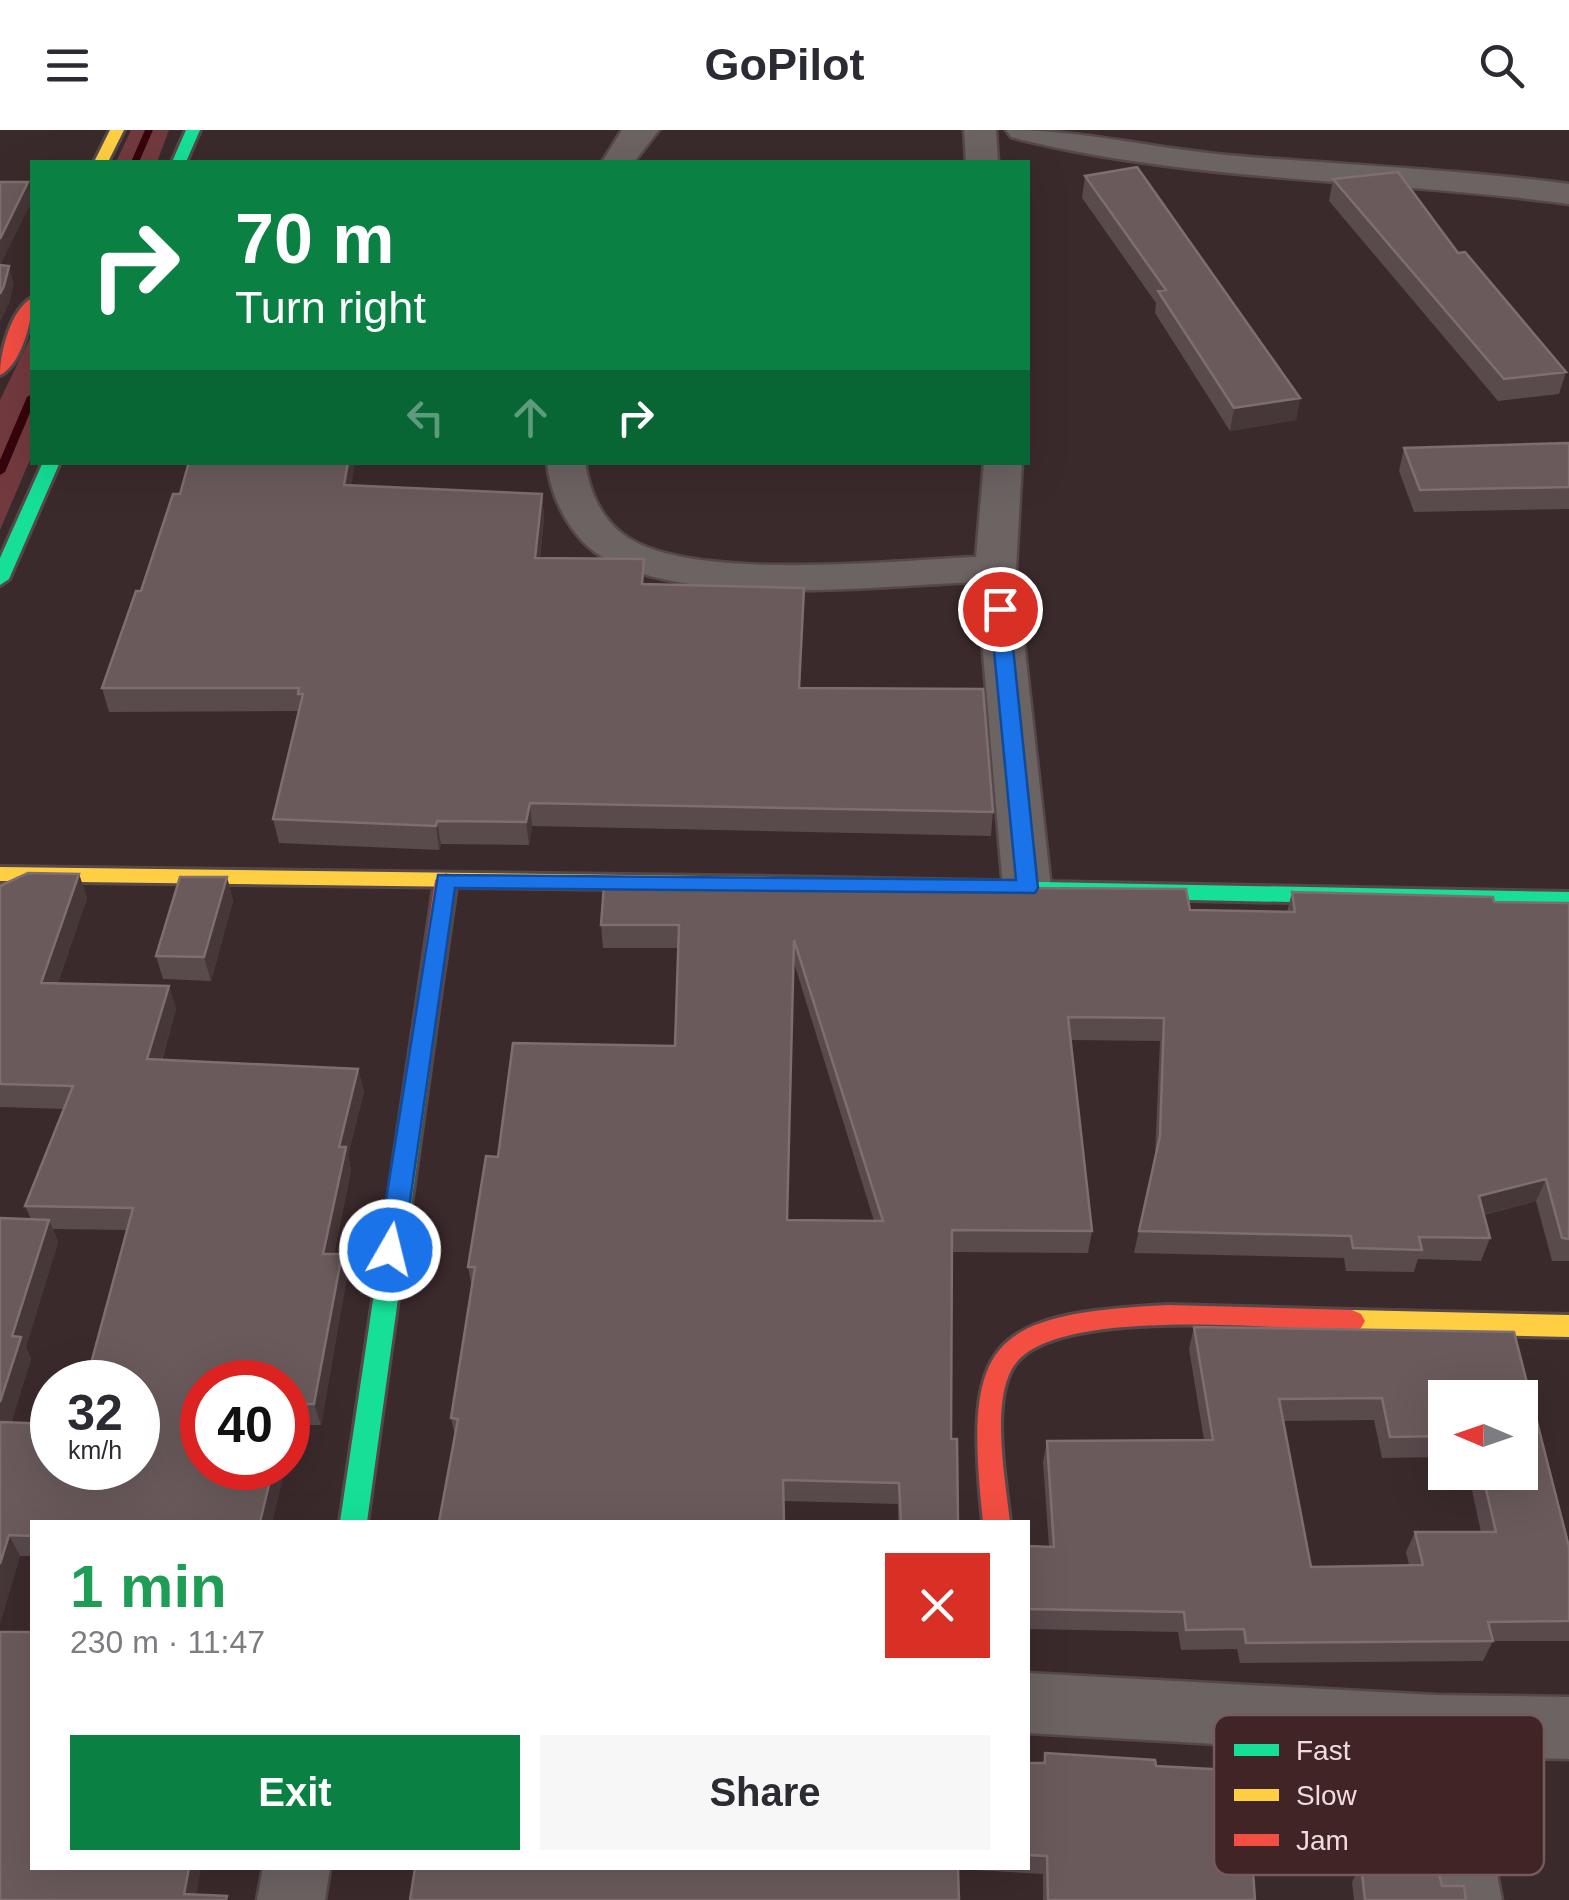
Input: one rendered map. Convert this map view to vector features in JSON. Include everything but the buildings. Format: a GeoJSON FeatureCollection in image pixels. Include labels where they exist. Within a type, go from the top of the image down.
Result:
{"type":"FeatureCollection","features":[{"type":"Feature","properties":{"kind":"street"},"geometry":{"type":"LineString","coordinates":[[102,160],[117,130]]}},
{"type":"Feature","properties":{"kind":"street"},"geometry":{"type":"LineString","coordinates":[[180,160],[193,130]]}},
{"type":"Feature","properties":{"kind":"street"},"geometry":{"type":"LineString","coordinates":[[619,160],[636,134],[643,130]]}},
{"type":"Feature","properties":{"kind":"street"},"geometry":{"type":"LineString","coordinates":[[980,130],[982,160]]}},
{"type":"Feature","properties":{"kind":"street"},"geometry":{"type":"LineString","coordinates":[[1022,130],[1072,144],[1191,161],[1431,182],[1508,184],[1569,194]]}},
{"type":"Feature","properties":{"kind":"street"},"geometry":{"type":"LineString","coordinates":[[0,370],[30,307]]}},
{"type":"Feature","properties":{"kind":"street"},"geometry":{"type":"LineString","coordinates":[[0,579],[51,465]]}},
{"type":"Feature","properties":{"kind":"street"},"geometry":{"type":"LineString","coordinates":[[567,465],[585,518],[618,550],[651,563],[722,572],[783,574],[996,570]]}},
{"type":"Feature","properties":{"kind":"street"},"geometry":{"type":"LineString","coordinates":[[1004,465],[996,570],[1028,888]]}},
{"type":"Feature","properties":{"kind":"street"},"geometry":{"type":"LineString","coordinates":[[0,874],[1028,888],[1569,900]]}},
{"type":"Feature","properties":{"kind":"street"},"geometry":{"type":"LineString","coordinates":[[353,1520],[446,880]]}},
{"type":"Feature","properties":{"kind":"street"},"geometry":{"type":"LineString","coordinates":[[996,1520],[991,1420],[998,1368],[1020,1341],[1066,1323],[1128,1316],[1569,1326]]}},
{"type":"Feature","properties":{"kind":"street"},"geometry":{"type":"LineString","coordinates":[[1030,1702],[1248,1715]]}},
{"type":"Feature","properties":{"kind":"street"},"geometry":{"type":"LineString","coordinates":[[1544,1728],[1569,1728]]}},
{"type":"Feature","properties":{"kind":"street"},"geometry":{"type":"LineString","coordinates":[[291,1900],[297,1870]]}},
{"type":"Feature","properties":{"kind":"street"},"geometry":{"type":"LineString","coordinates":[[1463,1875],[1468,1900]]}},
{"type":"Feature","properties":{"kind":"shaded area"},"geometry":{"type":"Polygon","coordinates":[[[131,130],[169,130],[158,160],[117,160],[131,130]]]}},
{"type":"Feature","properties":{"kind":"shaded area"},"geometry":{"type":"Polygon","coordinates":[[[30,338],[30,460],[0,530],[0,400],[30,338]]]}},
{"type":"Feature","properties":{"kind":"waterway"},"geometry":{"type":"LineString","coordinates":[[136,160],[149,130]]}},
{"type":"Feature","properties":{"kind":"waterway"},"geometry":{"type":"LineString","coordinates":[[0,472],[30,402]]}},
{"type":"Feature","properties":{"kind":"traffic: fast"},"geometry":{"type":"LineString","coordinates":[[180,160],[193,130]]}},
{"type":"Feature","properties":{"kind":"traffic: fast"},"geometry":{"type":"LineString","coordinates":[[0,579],[51,465]]}},
{"type":"Feature","properties":{"kind":"traffic: fast"},"geometry":{"type":"LineString","coordinates":[[777,884],[1569,900]]}},
{"type":"Feature","properties":{"kind":"traffic: fast"},"geometry":{"type":"LineString","coordinates":[[353,1520],[428,1004]]}},
{"type":"Feature","properties":{"kind":"traffic: slow"},"geometry":{"type":"LineString","coordinates":[[102,160],[117,130]]}},
{"type":"Feature","properties":{"kind":"traffic: slow"},"geometry":{"type":"LineString","coordinates":[[0,874],[777,884]]}},
{"type":"Feature","properties":{"kind":"traffic: slow"},"geometry":{"type":"LineString","coordinates":[[1352,1321],[1569,1326]]}},
{"type":"Feature","properties":{"kind":"traffic: jam"},"geometry":{"type":"LineString","coordinates":[[0,370],[30,307]]}},
{"type":"Feature","properties":{"kind":"traffic: jam"},"geometry":{"type":"LineString","coordinates":[[428,1004],[446,880]]}},
{"type":"Feature","properties":{"kind":"traffic: jam"},"geometry":{"type":"LineString","coordinates":[[996,1520],[989,1437],[992,1393],[1007,1355],[1030,1337],[1068,1325],[1168,1315],[1352,1321]]}},
{"type":"Feature","properties":{"kind":"route"},"geometry":{"type":"LineString","coordinates":[[390,1250],[446,880],[1028,888],[1000,609]]}}]}
